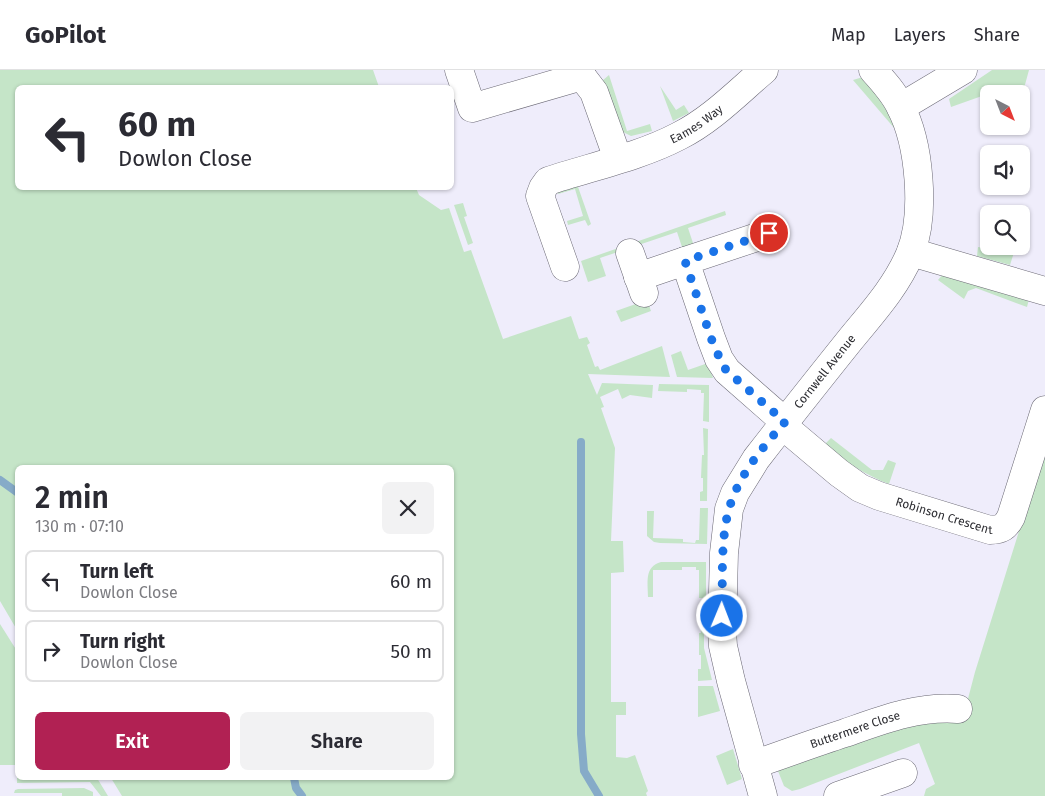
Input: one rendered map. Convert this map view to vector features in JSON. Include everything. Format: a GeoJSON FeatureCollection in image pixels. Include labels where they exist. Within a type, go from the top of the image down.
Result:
{"type":"FeatureCollection","features":[{"type":"Feature","properties":{"kind":"street"},"geometry":{"type":"LineString","coordinates":[[459,70],[472,108],[580,73],[590,86],[600,107],[618,159]]}},
{"type":"Feature","properties":{"kind":"street","name":"Eames Way"},"geometry":{"type":"LineString","coordinates":[[565,267],[540,196],[548,181],[670,140],[697,126],[764,70]]}},
{"type":"Feature","properties":{"kind":"street","name":"Cornwell Avenue"},"geometry":{"type":"LineString","coordinates":[[763,796],[730,681],[723,646],[724,553],[729,509],[735,493],[756,459],[893,287],[911,252],[916,230],[920,184],[918,168],[901,107],[873,70]]}},
{"type":"Feature","properties":{"kind":"street"},"geometry":{"type":"LineString","coordinates":[[901,107],[963,70]]}},
{"type":"Feature","properties":{"kind":"street"},"geometry":{"type":"LineString","coordinates":[[637,275],[769,233]]}},
{"type":"Feature","properties":{"kind":"street"},"geometry":{"type":"LineString","coordinates":[[911,252],[1045,291]]}},
{"type":"Feature","properties":{"kind":"street"},"geometry":{"type":"LineString","coordinates":[[685,261],[711,338],[723,366],[784,424]]}},
{"type":"Feature","properties":{"kind":"street","name":"Robinson Crescent"},"geometry":{"type":"LineString","coordinates":[[784,424],[839,473],[860,488],[879,496],[990,530],[999,530],[1006,526],[1011,517],[1045,410]]}},
{"type":"Feature","properties":{"kind":"street","name":"Buttermere Close"},"geometry":{"type":"LineString","coordinates":[[753,764],[895,715],[923,709],[958,709]]}},
{"type":"Feature","properties":{"kind":"street"},"geometry":{"type":"LineString","coordinates":[[838,796],[903,773]]}},
{"type":"Feature","properties":{"kind":"green space"},"geometry":{"type":"Polygon","coordinates":[[[0,70],[373,70],[378,85],[15,85],[15,190],[417,190],[419,195],[441,210],[449,208],[464,252],[471,250],[503,339],[571,316],[579,339],[587,337],[590,343],[587,345],[595,367],[598,366],[600,370],[662,346],[670,377],[588,374],[597,395],[602,383],[653,385],[652,398],[630,395],[622,399],[618,389],[600,397],[604,407],[601,408],[615,448],[611,541],[623,541],[624,572],[611,573],[611,702],[626,702],[626,715],[616,715],[616,757],[627,758],[635,755],[648,791],[646,793],[647,796],[122,796],[112,780],[454,780],[454,465],[15,465],[15,627],[0,601],[0,70]]]}},
{"type":"Feature","properties":{"kind":"green space"},"geometry":{"type":"Polygon","coordinates":[[[992,70],[1029,70],[1025,85],[980,85],[980,97],[951,107],[949,99],[992,70]]]}},
{"type":"Feature","properties":{"kind":"green space"},"geometry":{"type":"Polygon","coordinates":[[[609,75],[627,131],[650,124],[652,131],[631,136],[623,132],[602,81],[609,75]]]}},
{"type":"Feature","properties":{"kind":"green space"},"geometry":{"type":"Polygon","coordinates":[[[863,77],[882,102],[895,129],[853,80],[863,77]]]}},
{"type":"Feature","properties":{"kind":"green space"},"geometry":{"type":"Polygon","coordinates":[[[660,86],[676,110],[684,105],[689,113],[673,121],[660,86]]]}},
{"type":"Feature","properties":{"kind":"green space"},"geometry":{"type":"Polygon","coordinates":[[[577,184],[591,224],[588,226],[585,220],[568,225],[567,221],[583,216],[575,189],[558,194],[557,191],[577,184]]]}},
{"type":"Feature","properties":{"kind":"green space"},"geometry":{"type":"Polygon","coordinates":[[[463,203],[467,216],[464,217],[473,243],[468,245],[454,205],[463,203]]]}},
{"type":"Feature","properties":{"kind":"green space"},"geometry":{"type":"Polygon","coordinates":[[[725,211],[726,215],[688,228],[694,246],[683,250],[677,232],[600,258],[606,276],[588,282],[581,261],[725,211]]]}},
{"type":"Feature","properties":{"kind":"green space"},"geometry":{"type":"Polygon","coordinates":[[[978,247],[980,247],[980,255],[1013,255],[1010,265],[977,256],[978,247]]]}},
{"type":"Feature","properties":{"kind":"green space"},"geometry":{"type":"Polygon","coordinates":[[[943,274],[1029,299],[1027,307],[976,288],[968,291],[964,299],[938,280],[943,274]]]}},
{"type":"Feature","properties":{"kind":"green space"},"geometry":{"type":"Polygon","coordinates":[[[647,300],[651,311],[621,322],[616,311],[647,300]]]}},
{"type":"Feature","properties":{"kind":"green space"},"geometry":{"type":"Polygon","coordinates":[[[681,351],[688,370],[708,363],[713,378],[677,377],[671,355],[681,351]]]}},
{"type":"Feature","properties":{"kind":"green space"},"geometry":{"type":"Polygon","coordinates":[[[659,384],[709,385],[709,422],[703,421],[704,393],[701,393],[701,390],[687,389],[687,392],[658,391],[659,384]]]}},
{"type":"Feature","properties":{"kind":"green space"},"geometry":{"type":"Polygon","coordinates":[[[703,428],[708,429],[707,501],[700,501],[700,492],[703,491],[703,478],[701,478],[702,455],[704,455],[703,428]]]}},
{"type":"Feature","properties":{"kind":"green space"},"geometry":{"type":"Polygon","coordinates":[[[831,438],[872,470],[883,470],[888,460],[896,463],[889,484],[855,467],[824,445],[831,438]]]}},
{"type":"Feature","properties":{"kind":"green space"},"geometry":{"type":"Polygon","coordinates":[[[1045,448],[1045,796],[924,796],[926,789],[935,784],[919,743],[800,789],[792,791],[784,786],[776,766],[847,740],[964,714],[975,672],[1045,448]]]}},
{"type":"Feature","properties":{"kind":"green space"},"geometry":{"type":"Polygon","coordinates":[[[700,508],[708,508],[707,544],[660,543],[654,542],[647,536],[647,511],[654,511],[653,538],[683,539],[683,542],[695,543],[696,540],[699,540],[700,508]]]}},
{"type":"Feature","properties":{"kind":"green space"},"geometry":{"type":"Polygon","coordinates":[[[661,562],[706,562],[706,598],[699,598],[699,570],[696,570],[696,567],[682,567],[682,570],[653,570],[653,597],[648,597],[649,571],[661,562]]]}},
{"type":"Feature","properties":{"kind":"green space"},"geometry":{"type":"Polygon","coordinates":[[[699,606],[704,606],[704,648],[712,680],[698,681],[698,669],[701,669],[701,655],[699,655],[699,633],[701,633],[699,606]]]}},
{"type":"Feature","properties":{"kind":"green space"},"geometry":{"type":"Polygon","coordinates":[[[0,624],[15,648],[15,765],[0,765],[0,624]]]}},
{"type":"Feature","properties":{"kind":"green space"},"geometry":{"type":"Polygon","coordinates":[[[698,686],[713,686],[720,711],[698,717],[698,686]]]}},
{"type":"Feature","properties":{"kind":"green space"},"geometry":{"type":"Polygon","coordinates":[[[733,749],[742,779],[727,785],[716,756],[733,749]]]}},
{"type":"Feature","properties":{"kind":"green space"},"geometry":{"type":"Polygon","coordinates":[[[17,780],[98,780],[108,796],[101,796],[90,782],[17,783],[17,780]]]}},
{"type":"Feature","properties":{"kind":"green space"},"geometry":{"type":"Polygon","coordinates":[[[84,788],[93,792],[93,796],[62,796],[62,793],[14,793],[18,789],[84,788]]]}},
{"type":"Feature","properties":{"kind":"waterway"},"geometry":{"type":"LineString","coordinates":[[581,442],[581,734],[584,771],[599,796]]}},
{"type":"Feature","properties":{"kind":"waterway"},"geometry":{"type":"LineString","coordinates":[[0,480],[15,491]]}},
{"type":"Feature","properties":{"kind":"waterway"},"geometry":{"type":"LineString","coordinates":[[294,780],[296,788],[302,796]]}},
{"type":"Feature","properties":{"kind":"route"},"geometry":{"type":"LineString","coordinates":[[722,616],[724,553],[729,509],[744,476],[785,422],[723,366],[711,338],[685,261],[769,233]]}}]}
